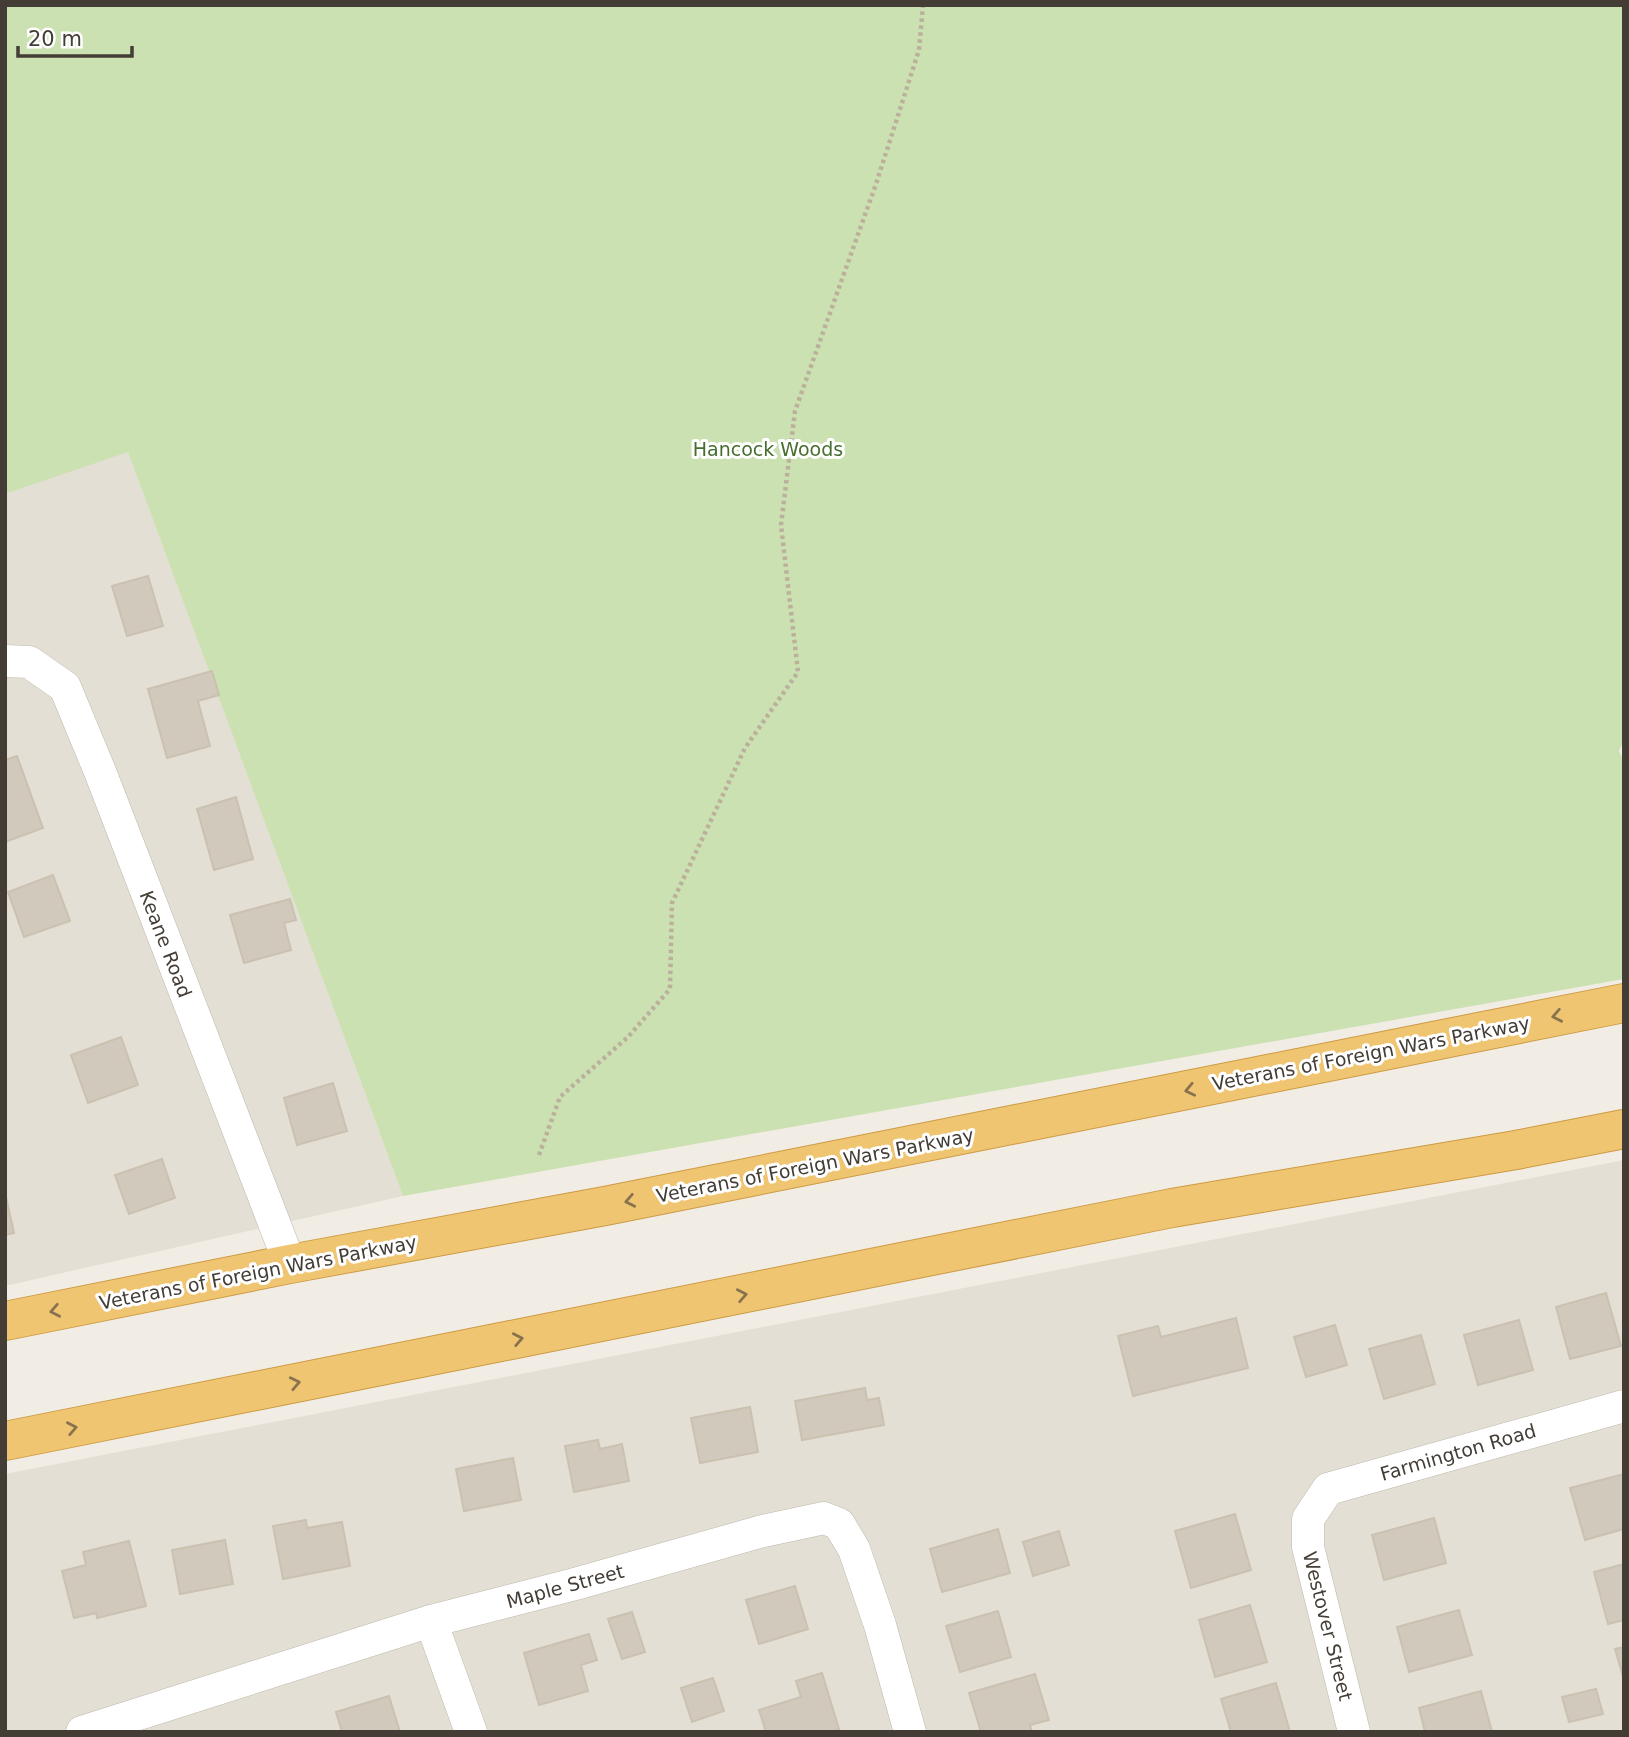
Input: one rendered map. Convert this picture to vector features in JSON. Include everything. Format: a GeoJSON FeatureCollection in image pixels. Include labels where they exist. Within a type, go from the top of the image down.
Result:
{"type":"FeatureCollection","features":[{"type":"Feature","properties":{"kind":"highway","name":"Veterans of Foreign Wars Parkway"},"geometry":{"type":"LineString","coordinates":[[5,1321],[290,1264],[605,1206],[1624,1003]]}},
{"type":"Feature","properties":{"kind":"highway"},"geometry":{"type":"LineString","coordinates":[[5,1441],[1172,1208],[1448,1162],[1624,1129]]}},
{"type":"Feature","properties":{"kind":"street","name":"Keane Road"},"geometry":{"type":"LineString","coordinates":[[5,661],[29,662],[65,687],[290,1264]]}},
{"type":"Feature","properties":{"kind":"street","name":"Farmington Road"},"geometry":{"type":"LineString","coordinates":[[1308,1519],[1328,1489],[1624,1406]]}},
{"type":"Feature","properties":{"kind":"street","name":"Maple Street"},"geometry":{"type":"LineString","coordinates":[[82,1732],[431,1620],[575,1584],[763,1531],[824,1518],[839,1524],[854,1549],[880,1625],[910,1732]]}},
{"type":"Feature","properties":{"kind":"street","name":"Westover Street"},"geometry":{"type":"LineString","coordinates":[[1308,1519],[1308,1547],[1354,1732]]}},
{"type":"Feature","properties":{"kind":"street"},"geometry":{"type":"LineString","coordinates":[[431,1620],[471,1732]]}},
{"type":"Feature","properties":{"kind":"path"},"geometry":{"type":"LineString","coordinates":[[539,1155],[561,1097],[628,1037],[670,989],[672,903],[745,748],[798,672],[781,525],[795,411],[876,184],[919,50],[923,5]]}},
{"type":"Feature","properties":{"kind":"shaded area"},"geometry":{"type":"Polygon","coordinates":[[[128,451],[403,1196],[5,1286],[5,494],[128,451]]]}},
{"type":"Feature","properties":{"kind":"shaded area"},"geometry":{"type":"Polygon","coordinates":[[[1624,1160],[1624,1732],[5,1732],[5,1474],[1624,1160]]]}},
{"type":"Feature","properties":{"kind":"green space","name":"Hancock Woods"},"geometry":{"type":"Polygon","coordinates":[[[5,5],[1624,5],[1624,739],[1619,751],[1624,762],[1624,979],[403,1196],[128,452],[5,494],[5,5]]]}},
{"type":"Feature","properties":{"kind":"building"},"geometry":{"type":"Polygon","coordinates":[[[148,576],[163,626],[127,636],[112,586],[148,576]]]}},
{"type":"Feature","properties":{"kind":"building"},"geometry":{"type":"Polygon","coordinates":[[[212,671],[219,695],[198,701],[210,746],[167,758],[148,689],[212,671]]]}},
{"type":"Feature","properties":{"kind":"building"},"geometry":{"type":"Polygon","coordinates":[[[17,756],[43,828],[5,842],[5,760],[17,756]]]}},
{"type":"Feature","properties":{"kind":"building"},"geometry":{"type":"Polygon","coordinates":[[[236,797],[253,859],[214,870],[197,809],[236,797]]]}},
{"type":"Feature","properties":{"kind":"building"},"geometry":{"type":"Polygon","coordinates":[[[53,875],[70,921],[24,937],[8,892],[53,875]]]}},
{"type":"Feature","properties":{"kind":"building"},"geometry":{"type":"Polygon","coordinates":[[[290,899],[296,920],[284,923],[291,950],[244,963],[230,915],[290,899]]]}},
{"type":"Feature","properties":{"kind":"building"},"geometry":{"type":"Polygon","coordinates":[[[121,1037],[138,1085],[88,1103],[71,1055],[121,1037]]]}},
{"type":"Feature","properties":{"kind":"building"},"geometry":{"type":"Polygon","coordinates":[[[333,1083],[347,1131],[297,1145],[284,1098],[333,1083]]]}},
{"type":"Feature","properties":{"kind":"building"},"geometry":{"type":"Polygon","coordinates":[[[162,1159],[175,1198],[129,1214],[115,1175],[162,1159]]]}},
{"type":"Feature","properties":{"kind":"building"},"geometry":{"type":"Polygon","coordinates":[[[5,1192],[14,1233],[5,1235],[5,1192]]]}},
{"type":"Feature","properties":{"kind":"building"},"geometry":{"type":"Polygon","coordinates":[[[1606,1293],[1621,1346],[1570,1359],[1556,1307],[1606,1293]]]}},
{"type":"Feature","properties":{"kind":"building"},"geometry":{"type":"Polygon","coordinates":[[[1236,1318],[1248,1368],[1133,1396],[1118,1336],[1158,1326],[1161,1337],[1236,1318]]]}},
{"type":"Feature","properties":{"kind":"building"},"geometry":{"type":"Polygon","coordinates":[[[1519,1320],[1533,1370],[1478,1385],[1464,1335],[1519,1320]]]}},
{"type":"Feature","properties":{"kind":"building"},"geometry":{"type":"Polygon","coordinates":[[[1335,1325],[1347,1365],[1306,1377],[1294,1337],[1335,1325]]]}},
{"type":"Feature","properties":{"kind":"building"},"geometry":{"type":"Polygon","coordinates":[[[1421,1335],[1435,1384],[1384,1399],[1369,1349],[1421,1335]]]}},
{"type":"Feature","properties":{"kind":"building"},"geometry":{"type":"Polygon","coordinates":[[[865,1388],[867,1400],[879,1398],[884,1425],[802,1440],[795,1401],[865,1388]]]}},
{"type":"Feature","properties":{"kind":"building"},"geometry":{"type":"Polygon","coordinates":[[[750,1407],[758,1452],[700,1463],[691,1418],[750,1407]]]}},
{"type":"Feature","properties":{"kind":"building"},"geometry":{"type":"Polygon","coordinates":[[[598,1440],[600,1449],[622,1444],[629,1481],[574,1492],[565,1446],[598,1440]]]}},
{"type":"Feature","properties":{"kind":"building"},"geometry":{"type":"Polygon","coordinates":[[[513,1458],[521,1500],[464,1511],[456,1469],[513,1458]]]}},
{"type":"Feature","properties":{"kind":"building"},"geometry":{"type":"Polygon","coordinates":[[[1624,1474],[1624,1529],[1585,1540],[1570,1488],[1624,1474]]]}},
{"type":"Feature","properties":{"kind":"building"},"geometry":{"type":"Polygon","coordinates":[[[1235,1514],[1251,1570],[1191,1588],[1175,1531],[1235,1514]]]}},
{"type":"Feature","properties":{"kind":"building"},"geometry":{"type":"Polygon","coordinates":[[[1434,1518],[1446,1563],[1384,1580],[1372,1535],[1434,1518]]]}},
{"type":"Feature","properties":{"kind":"building"},"geometry":{"type":"Polygon","coordinates":[[[306,1520],[307,1528],[342,1522],[350,1566],[283,1579],[273,1526],[306,1520]]]}},
{"type":"Feature","properties":{"kind":"building"},"geometry":{"type":"Polygon","coordinates":[[[998,1529],[1010,1573],[942,1592],[930,1549],[998,1529]]]}},
{"type":"Feature","properties":{"kind":"building"},"geometry":{"type":"Polygon","coordinates":[[[1059,1531],[1069,1565],[1033,1576],[1023,1542],[1059,1531]]]}},
{"type":"Feature","properties":{"kind":"building"},"geometry":{"type":"Polygon","coordinates":[[[225,1540],[233,1584],[180,1594],[172,1550],[225,1540]]]}},
{"type":"Feature","properties":{"kind":"building"},"geometry":{"type":"Polygon","coordinates":[[[129,1541],[146,1606],[97,1618],[96,1613],[74,1618],[62,1571],[86,1565],[83,1552],[129,1541]]]}},
{"type":"Feature","properties":{"kind":"building"},"geometry":{"type":"Polygon","coordinates":[[[1624,1564],[1624,1620],[1608,1624],[1594,1572],[1624,1564]]]}},
{"type":"Feature","properties":{"kind":"building"},"geometry":{"type":"Polygon","coordinates":[[[795,1586],[808,1629],[759,1644],[746,1600],[795,1586]]]}},
{"type":"Feature","properties":{"kind":"building"},"geometry":{"type":"Polygon","coordinates":[[[1250,1605],[1267,1662],[1215,1677],[1199,1620],[1250,1605]]]}},
{"type":"Feature","properties":{"kind":"building"},"geometry":{"type":"Polygon","coordinates":[[[1459,1610],[1472,1655],[1409,1672],[1397,1627],[1459,1610]]]}},
{"type":"Feature","properties":{"kind":"building"},"geometry":{"type":"Polygon","coordinates":[[[998,1611],[1011,1657],[960,1672],[946,1626],[998,1611]]]}},
{"type":"Feature","properties":{"kind":"building"},"geometry":{"type":"Polygon","coordinates":[[[632,1612],[645,1652],[622,1659],[608,1619],[632,1612]]]}},
{"type":"Feature","properties":{"kind":"building"},"geometry":{"type":"Polygon","coordinates":[[[589,1634],[597,1660],[581,1665],[588,1691],[539,1705],[524,1653],[589,1634]]]}},
{"type":"Feature","properties":{"kind":"building"},"geometry":{"type":"Polygon","coordinates":[[[1624,1647],[1624,1680],[1615,1649],[1624,1647]]]}},
{"type":"Feature","properties":{"kind":"building"},"geometry":{"type":"Polygon","coordinates":[[[822,1673],[839,1729],[830,1732],[766,1732],[759,1710],[801,1697],[796,1681],[822,1673]]]}},
{"type":"Feature","properties":{"kind":"building"},"geometry":{"type":"Polygon","coordinates":[[[1035,1674],[1049,1720],[1030,1725],[1032,1732],[981,1732],[969,1693],[1035,1674]]]}},
{"type":"Feature","properties":{"kind":"building"},"geometry":{"type":"Polygon","coordinates":[[[713,1678],[724,1711],[692,1722],[681,1688],[713,1678]]]}},
{"type":"Feature","properties":{"kind":"building"},"geometry":{"type":"Polygon","coordinates":[[[1276,1683],[1290,1732],[1231,1732],[1221,1699],[1276,1683]]]}},
{"type":"Feature","properties":{"kind":"building"},"geometry":{"type":"Polygon","coordinates":[[[1596,1689],[1603,1714],[1569,1722],[1562,1697],[1596,1689]]]}},
{"type":"Feature","properties":{"kind":"building"},"geometry":{"type":"Polygon","coordinates":[[[1481,1691],[1492,1732],[1425,1732],[1419,1708],[1481,1691]]]}},
{"type":"Feature","properties":{"kind":"building"},"geometry":{"type":"Polygon","coordinates":[[[389,1696],[400,1732],[342,1732],[336,1712],[389,1696]]]}}]}
